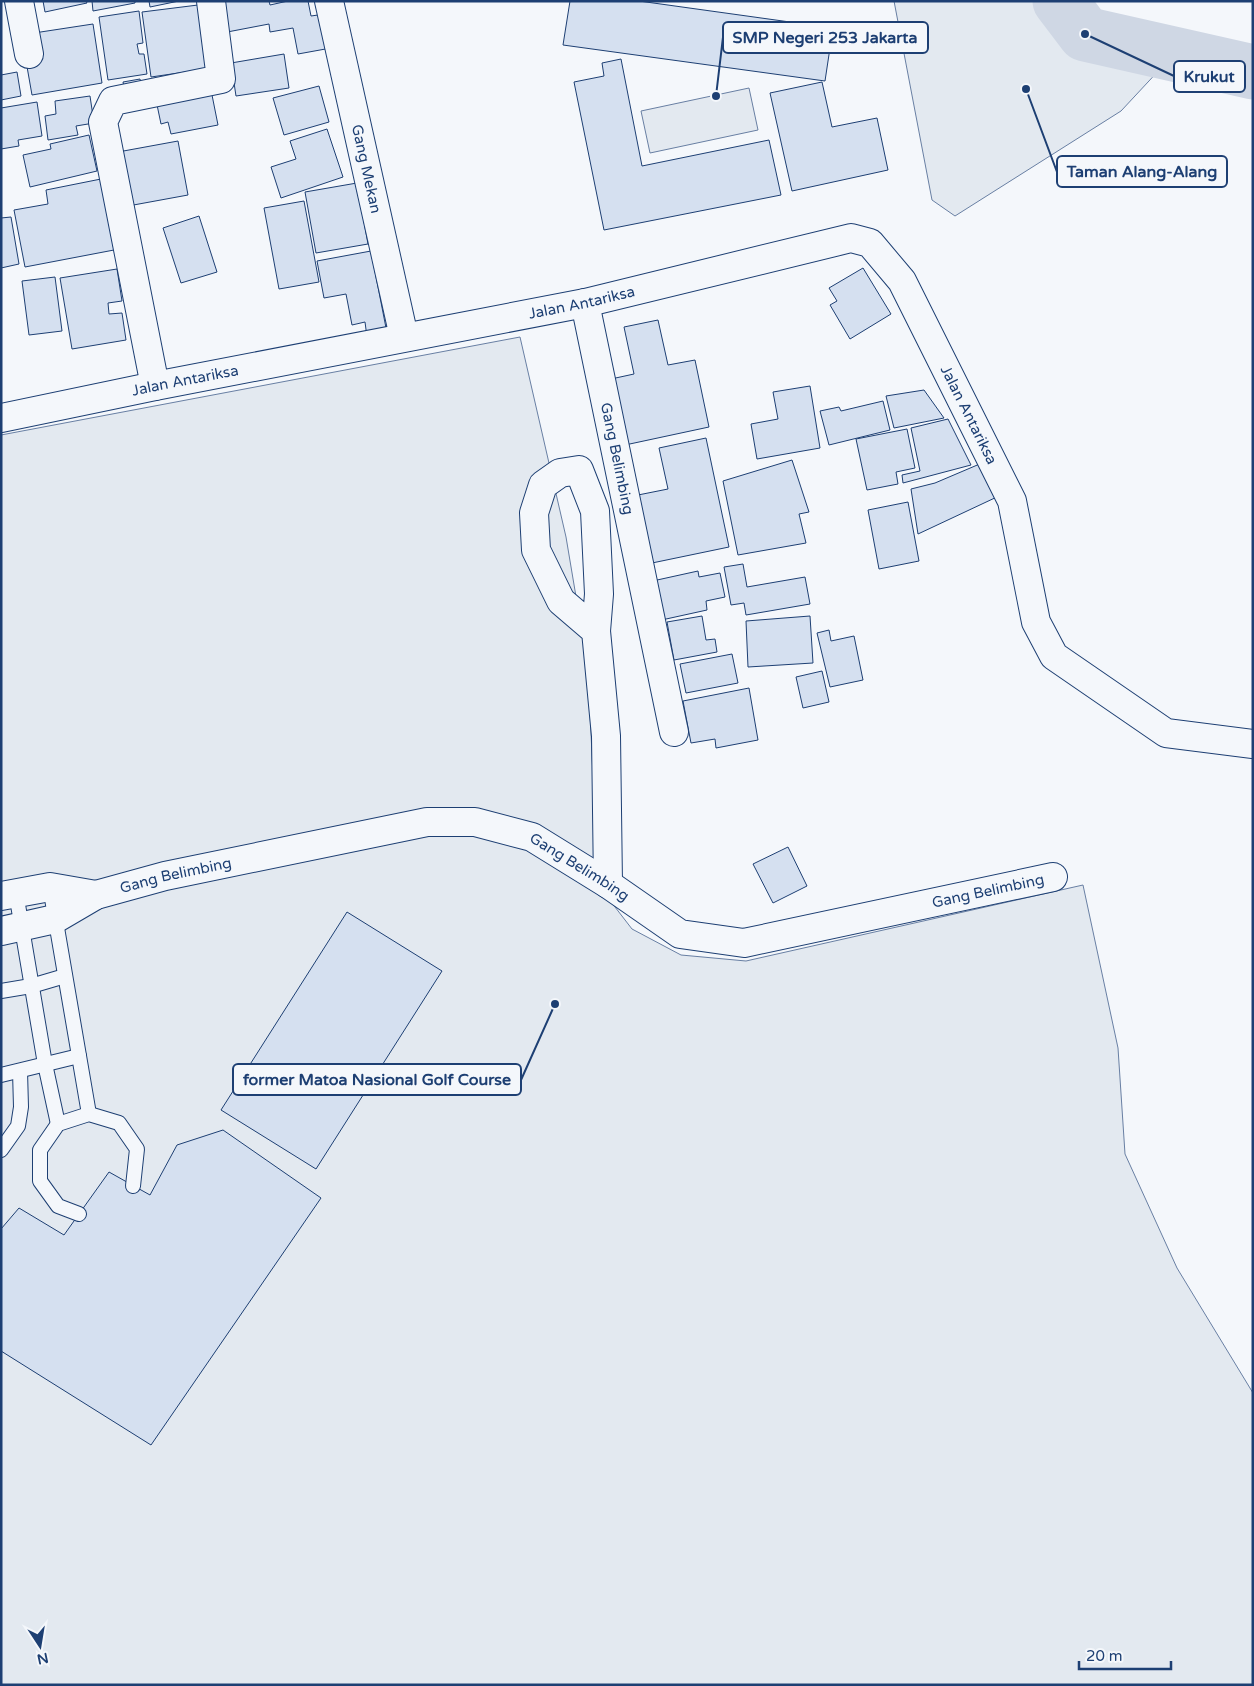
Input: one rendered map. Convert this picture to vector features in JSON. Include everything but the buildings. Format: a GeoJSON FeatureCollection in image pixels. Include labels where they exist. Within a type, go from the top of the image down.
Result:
{"type":"FeatureCollection","features":[{"type":"Feature","properties":{"kind":"street"},"geometry":{"type":"LineString","coordinates":[[19,1],[29,54]]}},
{"type":"Feature","properties":{"kind":"street"},"geometry":{"type":"LineString","coordinates":[[155,386],[103,122],[113,101],[221,79],[211,1]]}},
{"type":"Feature","properties":{"kind":"street","name":"Gang Mekan"},"geometry":{"type":"LineString","coordinates":[[329,1],[404,338]]}},
{"type":"Feature","properties":{"kind":"street","name":"Jalan Antariksa"},"geometry":{"type":"LineString","coordinates":[[1,418],[155,386],[585,303],[851,238],[870,243],[902,281],[1012,501],[1036,622],[1054,656],[1166,733],[1253,744]]}},
{"type":"Feature","properties":{"kind":"street","name":"Gang Belimbing"},"geometry":{"type":"LineString","coordinates":[[585,303],[674,732]]}},
{"type":"Feature","properties":{"kind":"street"},"geometry":{"type":"LineString","coordinates":[[596,631],[561,601],[536,550],[534,513],[543,485],[560,473],[579,470],[595,511],[599,594],[596,631],[606,736],[608,884]]}},
{"type":"Feature","properties":{"kind":"street","name":"Gang Belimbing"},"geometry":{"type":"LineString","coordinates":[[12,929],[55,919],[96,895],[165,876],[427,822],[475,822],[532,838],[608,884],[680,934],[744,943],[1053,876]]}},
{"type":"Feature","properties":{"kind":"street","name":"Gang Belimbing"},"geometry":{"type":"LineString","coordinates":[[9,894],[50,887],[96,895]]}},
{"type":"Feature","properties":{"kind":"lane"},"geometry":{"type":"LineString","coordinates":[[50,887],[89,1114]]}},
{"type":"Feature","properties":{"kind":"lane"},"geometry":{"type":"LineString","coordinates":[[9,894],[12,929],[31,986],[58,1124]]}},
{"type":"Feature","properties":{"kind":"lane"},"geometry":{"type":"LineString","coordinates":[[1,991],[31,986],[65,976]]}},
{"type":"Feature","properties":{"kind":"lane"},"geometry":{"type":"LineString","coordinates":[[1,1075],[79,1056]]}},
{"type":"Feature","properties":{"kind":"lane"},"geometry":{"type":"LineString","coordinates":[[1,1150],[18,1126],[21,1107],[20,1070]]}},
{"type":"Feature","properties":{"kind":"lane"},"geometry":{"type":"LineString","coordinates":[[79,1214],[58,1206],[40,1181],[40,1150],[58,1124],[89,1114],[119,1124],[137,1149],[133,1186]]}},
{"type":"Feature","properties":{"kind":"shaded area"},"geometry":{"type":"Polygon","coordinates":[[[894,1],[1044,1],[1080,47],[1162,67],[1121,111],[955,216],[932,200],[894,1]]]}},
{"type":"Feature","properties":{"kind":"shaded area"},"geometry":{"type":"Polygon","coordinates":[[[749,88],[758,130],[650,153],[641,111],[749,88]]]}},
{"type":"Feature","properties":{"kind":"shaded area"},"geometry":{"type":"Polygon","coordinates":[[[520,337],[566,537],[588,668],[598,885],[632,929],[681,955],[746,961],[1083,885],[1118,1048],[1125,1154],[1177,1268],[1253,1393],[1253,1685],[1,1685],[1,435],[520,337]]]}},
{"type":"Feature","properties":{"kind":"waterway"},"geometry":{"type":"LineString","coordinates":[[1060,1],[1085,34],[1253,72]]}},
{"type":"Feature","properties":{"kind":"place","name":"Krukut"},"geometry":{"type":"Point","coordinates":[1085,34]}},
{"type":"Feature","properties":{"kind":"place","name":"Taman Alang-Alang"},"geometry":{"type":"Point","coordinates":[1026,89]}},
{"type":"Feature","properties":{"kind":"place","name":"SMP Negeri 253 Jakarta"},"geometry":{"type":"Point","coordinates":[716,96]}},
{"type":"Feature","properties":{"kind":"place","name":"former Matoa Nasional Golf Course"},"geometry":{"type":"Point","coordinates":[555,1004]}}]}
